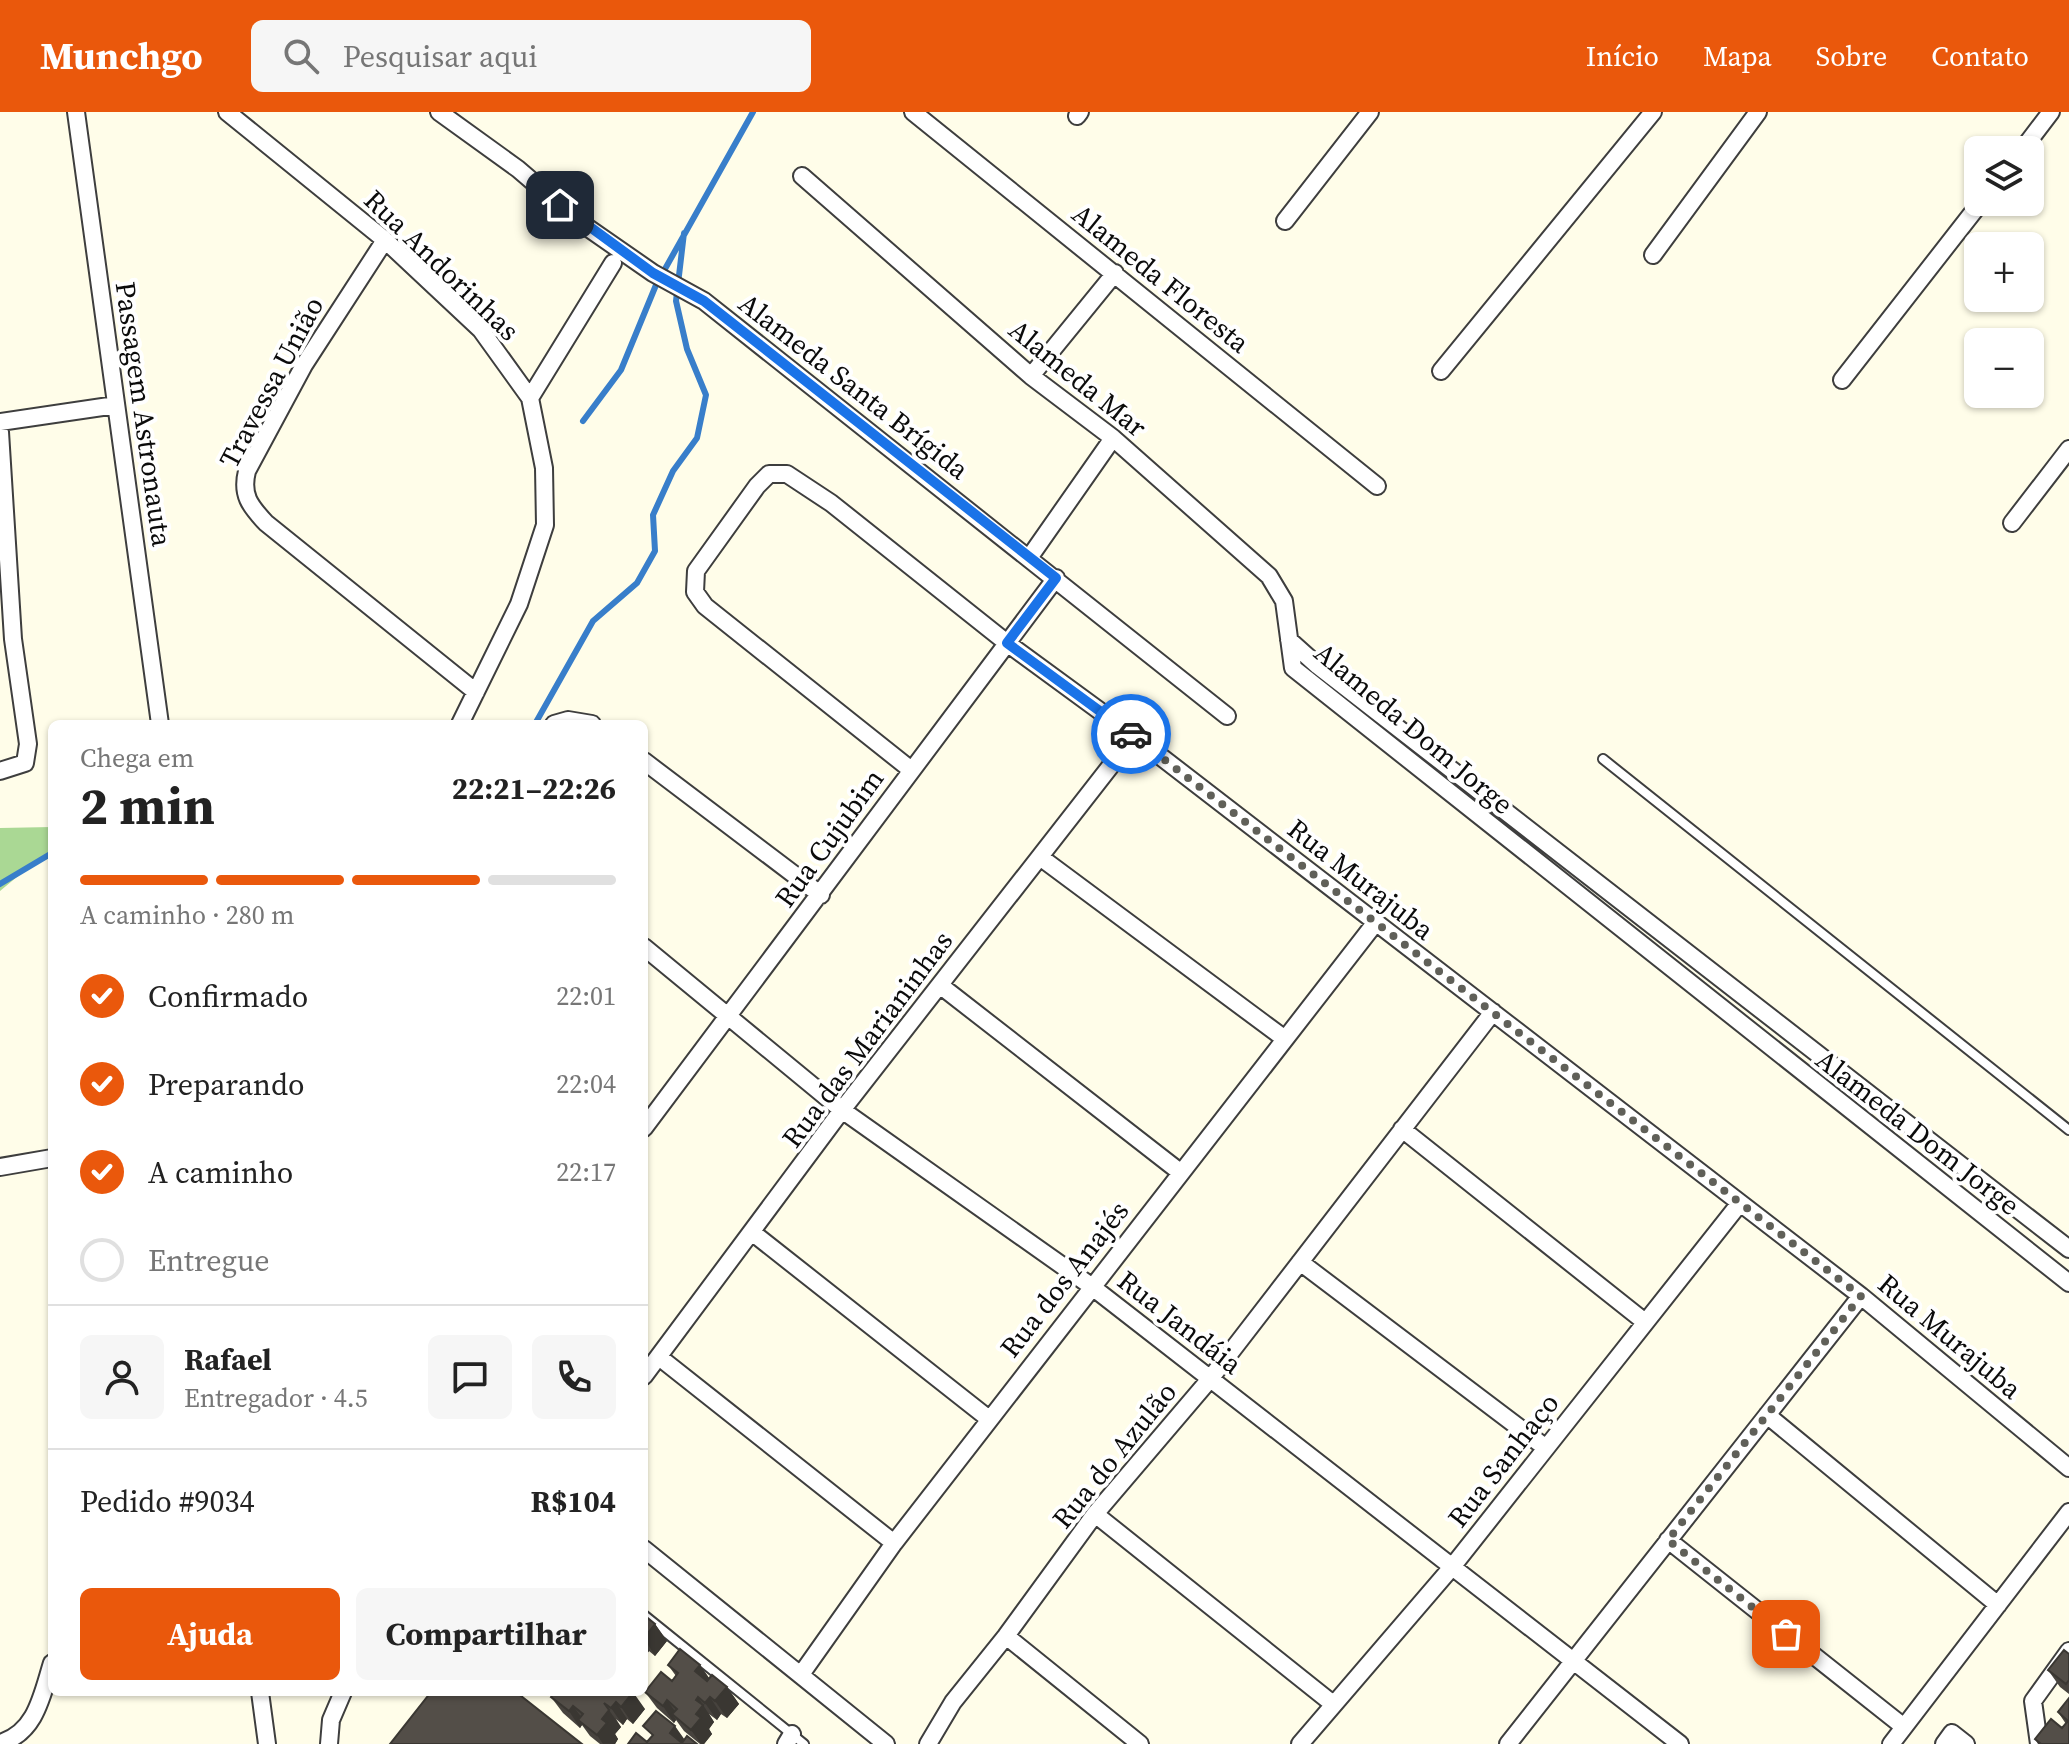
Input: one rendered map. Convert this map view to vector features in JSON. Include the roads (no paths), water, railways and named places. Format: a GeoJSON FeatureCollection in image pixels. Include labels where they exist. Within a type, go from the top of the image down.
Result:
{"type":"FeatureCollection","features":[{"type":"Feature","properties":{"kind":"street","name":"Passagem Astronauta"},"geometry":{"type":"LineString","coordinates":[[76,112],[159,720]]}},
{"type":"Feature","properties":{"kind":"street","name":"Rua Andorinhas"},"geometry":{"type":"LineString","coordinates":[[227,112],[385,240],[489,338],[530,398],[544,468],[545,525],[519,604],[462,720]]}},
{"type":"Feature","properties":{"kind":"street","name":"Alameda Santa Brígida"},"geometry":{"type":"LineString","coordinates":[[439,112],[518,169],[581,223],[653,273],[704,301],[1227,716]]}},
{"type":"Feature","properties":{"kind":"street","name":"Alameda Floresta"},"geometry":{"type":"LineString","coordinates":[[913,112],[1377,486]]}},
{"type":"Feature","properties":{"kind":"street"},"geometry":{"type":"LineString","coordinates":[[1285,221],[1370,112]]}},
{"type":"Feature","properties":{"kind":"street"},"geometry":{"type":"LineString","coordinates":[[1441,371],[1653,112]]}},
{"type":"Feature","properties":{"kind":"street"},"geometry":{"type":"LineString","coordinates":[[1653,255],[1758,112]]}},
{"type":"Feature","properties":{"kind":"street"},"geometry":{"type":"LineString","coordinates":[[2033,136],[2051,112]]}},
{"type":"Feature","properties":{"kind":"street","name":"Alameda Mar"},"geometry":{"type":"LineString","coordinates":[[802,176],[1031,376],[1113,438],[1269,576],[1284,601],[1289,640]]}},
{"type":"Feature","properties":{"kind":"street"},"geometry":{"type":"LineString","coordinates":[[1842,380],[1970,216]]}},
{"type":"Feature","properties":{"kind":"street","name":"Travessa União"},"geometry":{"type":"LineString","coordinates":[[385,240],[304,365],[247,471],[243,488],[255,511],[278,533],[476,692]]}},
{"type":"Feature","properties":{"kind":"street"},"geometry":{"type":"LineString","coordinates":[[530,398],[613,263]]}},
{"type":"Feature","properties":{"kind":"street"},"geometry":{"type":"LineString","coordinates":[[1031,376],[1115,273]]}},
{"type":"Feature","properties":{"kind":"street"},"geometry":{"type":"LineString","coordinates":[[0,422],[116,405]]}},
{"type":"Feature","properties":{"kind":"street"},"geometry":{"type":"LineString","coordinates":[[0,432],[6,555],[28,744],[25,763],[0,771]]}},
{"type":"Feature","properties":{"kind":"street"},"geometry":{"type":"LineString","coordinates":[[1029,558],[1113,438]]}},
{"type":"Feature","properties":{"kind":"street"},"geometry":{"type":"LineString","coordinates":[[2012,523],[2069,449]]}},
{"type":"Feature","properties":{"kind":"street","name":"Rua Murajuba"},"geometry":{"type":"LineString","coordinates":[[910,769],[698,599],[693,584],[696,571],[769,474],[787,474],[831,503],[1007,643],[1134,736],[1861,1296],[2069,1468]]}},
{"type":"Feature","properties":{"kind":"street","name":"Rua Cujubim"},"geometry":{"type":"LineString","coordinates":[[648,1123],[1056,578]]}},
{"type":"Feature","properties":{"kind":"street","name":"Alameda Dom Jorge"},"geometry":{"type":"LineString","coordinates":[[1289,640],[1318,666],[2069,1249]]}},
{"type":"Feature","properties":{"kind":"street","name":"Alameda Dom Jorge"},"geometry":{"type":"LineString","coordinates":[[1289,640],[1293,668],[2069,1283]]}},
{"type":"Feature","properties":{"kind":"street","name":"Rua das Marianinhas"},"geometry":{"type":"LineString","coordinates":[[648,1371],[842,1110],[1134,736]]}},
{"type":"Feature","properties":{"kind":"street"},"geometry":{"type":"LineString","coordinates":[[648,764],[821,895]]}},
{"type":"Feature","properties":{"kind":"street"},"geometry":{"type":"LineString","coordinates":[[1040,857],[1285,1039]]}},
{"type":"Feature","properties":{"kind":"street","name":"Rua dos Anajés"},"geometry":{"type":"LineString","coordinates":[[802,1673],[894,1543],[1376,922]]}},
{"type":"Feature","properties":{"kind":"street","name":"Rua Jandáia"},"geometry":{"type":"LineString","coordinates":[[648,950],[842,1110],[1091,1286],[1680,1744]]}},
{"type":"Feature","properties":{"kind":"street"},"geometry":{"type":"LineString","coordinates":[[941,986],[1180,1172]]}},
{"type":"Feature","properties":{"kind":"street","name":"Rua do Azulão"},"geometry":{"type":"LineString","coordinates":[[928,1744],[953,1702],[1006,1636],[1095,1514],[1210,1379],[1493,1012]]}},
{"type":"Feature","properties":{"kind":"street"},"geometry":{"type":"LineString","coordinates":[[1402,1129],[1645,1322]]}},
{"type":"Feature","properties":{"kind":"street"},"geometry":{"type":"LineString","coordinates":[[0,1167],[48,1159]]}},
{"type":"Feature","properties":{"kind":"street","name":"Rua Sanhaço"},"geometry":{"type":"LineString","coordinates":[[1300,1744],[1452,1567],[1740,1203]]}},
{"type":"Feature","properties":{"kind":"street"},"geometry":{"type":"LineString","coordinates":[[753,1233],[989,1419]]}},
{"type":"Feature","properties":{"kind":"street"},"geometry":{"type":"LineString","coordinates":[[1300,1262],[1546,1448]]}},
{"type":"Feature","properties":{"kind":"street"},"geometry":{"type":"LineString","coordinates":[[1508,1744],[1861,1296]]}},
{"type":"Feature","properties":{"kind":"street"},"geometry":{"type":"LineString","coordinates":[[659,1357],[894,1543]]}},
{"type":"Feature","properties":{"kind":"street"},"geometry":{"type":"LineString","coordinates":[[1767,1415],[1998,1605]]}},
{"type":"Feature","properties":{"kind":"street"},"geometry":{"type":"LineString","coordinates":[[1891,1744],[2069,1512]]}},
{"type":"Feature","properties":{"kind":"street"},"geometry":{"type":"LineString","coordinates":[[1095,1514],[1333,1704]]}},
{"type":"Feature","properties":{"kind":"street"},"geometry":{"type":"LineString","coordinates":[[1668,1540],[1904,1727]]}},
{"type":"Feature","properties":{"kind":"street"},"geometry":{"type":"LineString","coordinates":[[648,1552],[802,1673],[886,1744]]}},
{"type":"Feature","properties":{"kind":"street"},"geometry":{"type":"LineString","coordinates":[[1006,1636],[1140,1744]]}},
{"type":"Feature","properties":{"kind":"street"},"geometry":{"type":"LineString","coordinates":[[2039,1744],[2033,1701],[2069,1651]]}},
{"type":"Feature","properties":{"kind":"street"},"geometry":{"type":"LineString","coordinates":[[0,1743],[15,1738],[32,1720],[48,1674]]}},
{"type":"Feature","properties":{"kind":"street"},"geometry":{"type":"LineString","coordinates":[[261,1696],[267,1744]]}},
{"type":"Feature","properties":{"kind":"street"},"geometry":{"type":"LineString","coordinates":[[329,1744],[331,1720],[341,1696]]}},
{"type":"Feature","properties":{"kind":"street"},"geometry":{"type":"LineString","coordinates":[[1944,1744],[1952,1733],[1966,1744]]}},
{"type":"Feature","properties":{"kind":"lane"},"geometry":{"type":"LineString","coordinates":[[1603,759],[2069,1130]]}},
{"type":"Feature","properties":{"kind":"lane"},"geometry":{"type":"LineString","coordinates":[[648,1618],[794,1741]]}},
{"type":"Feature","properties":{"kind":"waterway"},"geometry":{"type":"LineString","coordinates":[[583,421],[621,370],[656,285],[753,112]]}},
{"type":"Feature","properties":{"kind":"waterway"},"geometry":{"type":"LineString","coordinates":[[537,720],[593,621],[637,583],[655,551],[653,515],[673,471],[697,438],[706,395],[687,349],[676,301],[684,233]]}},
{"type":"Feature","properties":{"kind":"waterway"},"geometry":{"type":"LineString","coordinates":[[0,884],[48,855]]}}]}
